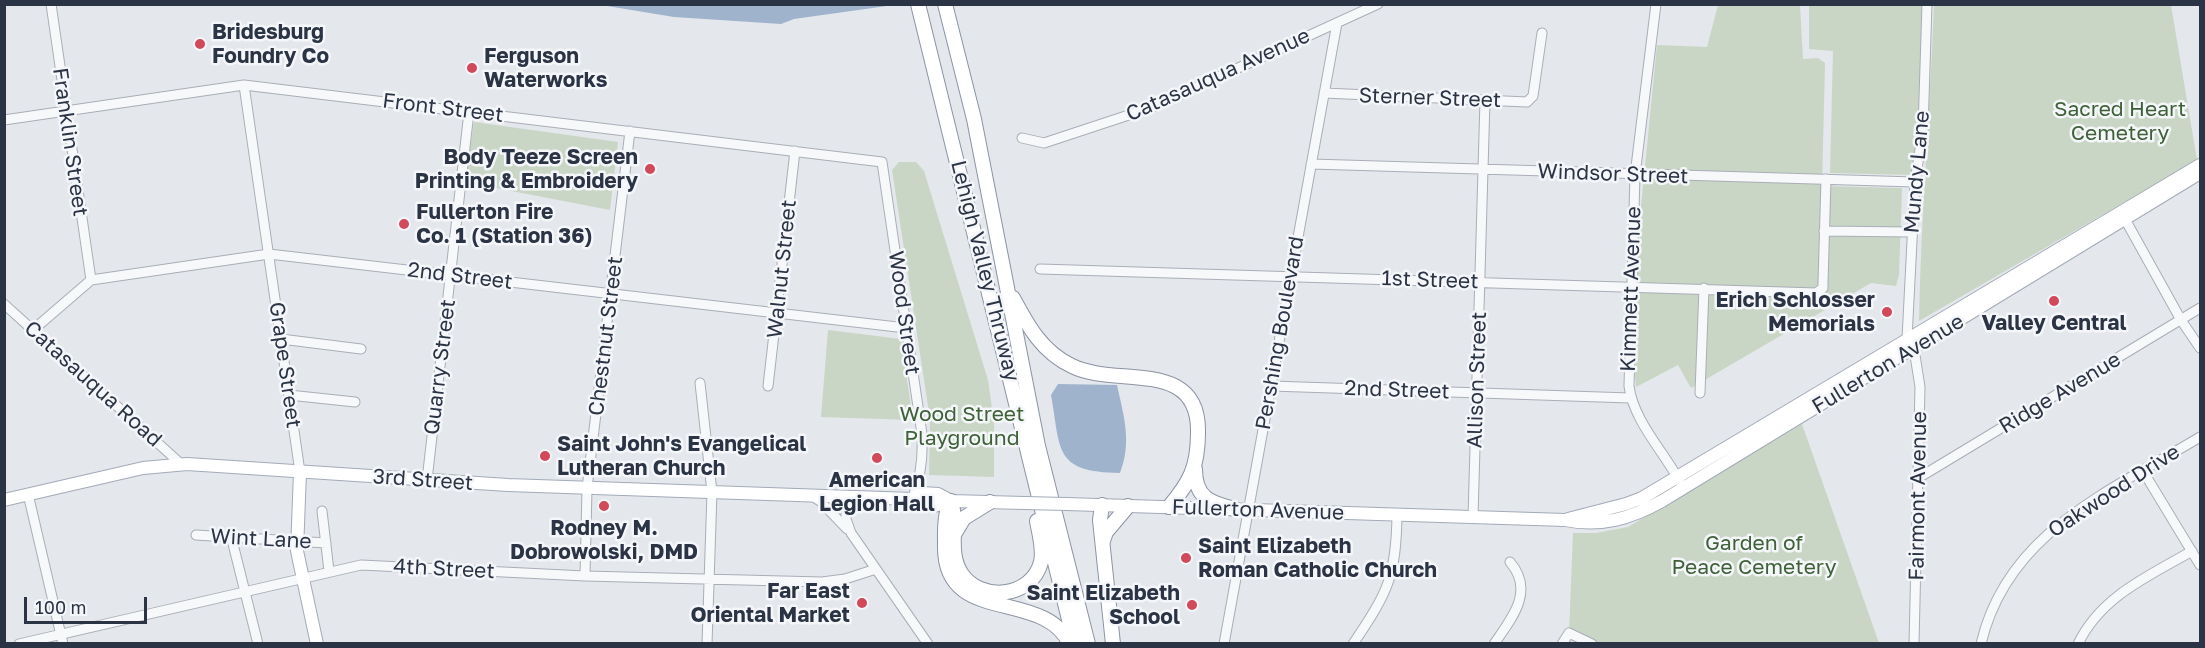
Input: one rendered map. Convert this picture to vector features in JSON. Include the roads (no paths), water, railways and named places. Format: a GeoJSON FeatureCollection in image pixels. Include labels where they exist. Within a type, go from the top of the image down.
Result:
{"type":"FeatureCollection","features":[{"type":"Feature","properties":{"kind":"highway","name":"Lehigh Valley Thruway"},"geometry":{"type":"LineString","coordinates":[[918,4],[1076,644]]}},
{"type":"Feature","properties":{"kind":"highway","name":"Lehigh Valley Thruway"},"geometry":{"type":"LineString","coordinates":[[945,4],[966,89],[1038,446],[1088,644]]}},
{"type":"Feature","properties":{"kind":"highway"},"geometry":{"type":"LineString","coordinates":[[1006,286],[1036,337],[1062,360],[1094,374],[1164,380],[1183,391],[1192,402],[1198,422],[1195,467],[1197,484],[1211,503],[1242,510]]}},
{"type":"Feature","properties":{"kind":"highway"},"geometry":{"type":"LineString","coordinates":[[951,501],[955,515],[956,562],[964,578],[974,586],[990,592],[1017,589],[1032,579],[1042,556],[1025,438]]}},
{"type":"Feature","properties":{"kind":"highway"},"geometry":{"type":"LineString","coordinates":[[1169,507],[1187,484],[1195,467]]}},
{"type":"Feature","properties":{"kind":"highway"},"geometry":{"type":"LineString","coordinates":[[951,501],[945,517],[945,557],[957,584],[981,600],[1049,619],[1063,631],[1070,644]]}},
{"type":"Feature","properties":{"kind":"highway"},"geometry":{"type":"LineString","coordinates":[[954,535],[964,518],[990,502]]}},
{"type":"Feature","properties":{"kind":"highway"},"geometry":{"type":"LineString","coordinates":[[1102,505],[1100,520],[1113,644]]}},
{"type":"Feature","properties":{"kind":"highway"},"geometry":{"type":"LineString","coordinates":[[1103,543],[1106,532],[1128,506]]}},
{"type":"Feature","properties":{"kind":"main road","name":"Fullerton Avenue"},"geometry":{"type":"LineString","coordinates":[[1911,344],[2200,165]]}},
{"type":"Feature","properties":{"kind":"main road","name":"Fullerton Avenue"},"geometry":{"type":"LineString","coordinates":[[846,496],[912,499],[921,506],[937,507],[951,501],[1565,520],[1626,504],[1680,482],[1911,344],[2126,220],[2200,173]]}},
{"type":"Feature","properties":{"kind":"main road","name":"3rd Street"},"geometry":{"type":"LineString","coordinates":[[4,500],[143,468],[181,464],[587,488],[846,496]]}},
{"type":"Feature","properties":{"kind":"main road","name":"Grape Street"},"geometry":{"type":"LineString","coordinates":[[300,472],[296,541],[301,578],[317,644]]}},
{"type":"Feature","properties":{"kind":"street","name":"Franklin Street"},"geometry":{"type":"LineString","coordinates":[[51,4],[91,280]]}},
{"type":"Feature","properties":{"kind":"street","name":"Catasauqua Avenue"},"geometry":{"type":"LineString","coordinates":[[1022,138],[1044,143],[1153,107],[1378,4]]}},
{"type":"Feature","properties":{"kind":"street","name":"Kimmett Avenue"},"geometry":{"type":"LineString","coordinates":[[1656,4],[1635,175],[1630,286],[1630,398],[1680,482]]}},
{"type":"Feature","properties":{"kind":"street","name":"Mundy Lane"},"geometry":{"type":"LineString","coordinates":[[1911,344],[1912,232],[1915,182],[1923,130],[1927,4]]}},
{"type":"Feature","properties":{"kind":"street","name":"Pershing Boulevard"},"geometry":{"type":"LineString","coordinates":[[1224,644],[1242,510],[1271,386],[1336,22]]}},
{"type":"Feature","properties":{"kind":"street","name":"Sterner Street"},"geometry":{"type":"LineString","coordinates":[[1324,93],[1527,102],[1533,96],[1542,33]]}},
{"type":"Feature","properties":{"kind":"street","name":"Front Street"},"geometry":{"type":"LineString","coordinates":[[4,120],[244,85],[882,162]]}},
{"type":"Feature","properties":{"kind":"street","name":"Grape Street"},"geometry":{"type":"LineString","coordinates":[[244,85],[300,472]]}},
{"type":"Feature","properties":{"kind":"street","name":"Allison Street"},"geometry":{"type":"LineString","coordinates":[[1473,517],[1485,100]]}},
{"type":"Feature","properties":{"kind":"street","name":"Quarry Street"},"geometry":{"type":"LineString","coordinates":[[427,480],[469,112]]}},
{"type":"Feature","properties":{"kind":"street","name":"Chestnut Street"},"geometry":{"type":"LineString","coordinates":[[585,576],[587,488],[630,131]]}},
{"type":"Feature","properties":{"kind":"street","name":"Walnut Street"},"geometry":{"type":"LineString","coordinates":[[768,386],[795,151]]}},
{"type":"Feature","properties":{"kind":"street","name":"Wood Street"},"geometry":{"type":"LineString","coordinates":[[882,162],[922,443],[917,487],[912,499]]}},
{"type":"Feature","properties":{"kind":"street","name":"Windsor Street"},"geometry":{"type":"LineString","coordinates":[[1311,164],[1915,182]]}},
{"type":"Feature","properties":{"kind":"street"},"geometry":{"type":"LineString","coordinates":[[1826,179],[1824,231],[1912,232]]}},
{"type":"Feature","properties":{"kind":"street"},"geometry":{"type":"LineString","coordinates":[[2126,220],[2181,320],[2200,348]]}},
{"type":"Feature","properties":{"kind":"street","name":"1st Street"},"geometry":{"type":"LineString","coordinates":[[1040,269],[1820,292],[1823,283],[1824,231]]}},
{"type":"Feature","properties":{"kind":"street","name":"2nd Street"},"geometry":{"type":"LineString","coordinates":[[91,280],[269,254],[906,328]]}},
{"type":"Feature","properties":{"kind":"street"},"geometry":{"type":"LineString","coordinates":[[33,330],[91,280]]}},
{"type":"Feature","properties":{"kind":"street"},"geometry":{"type":"LineString","coordinates":[[1700,393],[1704,288]]}},
{"type":"Feature","properties":{"kind":"street","name":"Catasauqua Road"},"geometry":{"type":"LineString","coordinates":[[4,304],[181,464]]}},
{"type":"Feature","properties":{"kind":"street","name":"Ridge Avenue"},"geometry":{"type":"LineString","coordinates":[[1920,477],[2200,308]]}},
{"type":"Feature","properties":{"kind":"street"},"geometry":{"type":"LineString","coordinates":[[281,339],[361,349]]}},
{"type":"Feature","properties":{"kind":"street","name":"Fairmont Avenue"},"geometry":{"type":"LineString","coordinates":[[1911,344],[1920,387],[1920,477],[1914,644]]}},
{"type":"Feature","properties":{"kind":"street"},"geometry":{"type":"LineString","coordinates":[[700,384],[712,492],[706,644]]}},
{"type":"Feature","properties":{"kind":"street","name":"2nd Street"},"geometry":{"type":"LineString","coordinates":[[1271,386],[1630,398]]}},
{"type":"Feature","properties":{"kind":"street"},"geometry":{"type":"LineString","coordinates":[[290,395],[355,402]]}},
{"type":"Feature","properties":{"kind":"street","name":"Oakwood Drive"},"geometry":{"type":"LineString","coordinates":[[1981,644],[1988,619],[2003,585],[2034,544],[2068,517],[2200,437]]}},
{"type":"Feature","properties":{"kind":"street"},"geometry":{"type":"LineString","coordinates":[[2143,471],[2200,565]]}},
{"type":"Feature","properties":{"kind":"street"},"geometry":{"type":"LineString","coordinates":[[28,495],[62,639]]}},
{"type":"Feature","properties":{"kind":"street"},"geometry":{"type":"LineString","coordinates":[[810,495],[820,501],[851,533],[928,644]]}},
{"type":"Feature","properties":{"kind":"street"},"geometry":{"type":"LineString","coordinates":[[846,496],[846,519],[851,533]]}},
{"type":"Feature","properties":{"kind":"street"},"geometry":{"type":"LineString","coordinates":[[322,511],[329,571]]}},
{"type":"Feature","properties":{"kind":"street"},"geometry":{"type":"LineString","coordinates":[[1353,644],[1388,589],[1395,565],[1397,514]]}},
{"type":"Feature","properties":{"kind":"street","name":"Wint Lane"},"geometry":{"type":"LineString","coordinates":[[196,535],[232,540],[326,543]]}},
{"type":"Feature","properties":{"kind":"street"},"geometry":{"type":"LineString","coordinates":[[232,540],[258,644]]}},
{"type":"Feature","properties":{"kind":"street"},"geometry":{"type":"LineString","coordinates":[[2078,644],[2090,623],[2104,606],[2192,551]]}},
{"type":"Feature","properties":{"kind":"street"},"geometry":{"type":"LineString","coordinates":[[1494,644],[1518,609],[1522,590],[1521,580],[1510,562]]}},
{"type":"Feature","properties":{"kind":"street","name":"4th Street"},"geometry":{"type":"LineString","coordinates":[[19,644],[62,639],[244,590],[329,571],[369,565],[585,576],[822,582],[845,579],[876,569]]}},
{"type":"Feature","properties":{"kind":"street"},"geometry":{"type":"LineString","coordinates":[[1562,644],[1569,633],[1592,644]]}},
{"type":"Feature","properties":{"kind":"water"},"geometry":{"type":"Polygon","coordinates":[[[601,5],[894,5],[794,19],[781,24],[674,17],[601,5]]]}},
{"type":"Feature","properties":{"kind":"water"},"geometry":{"type":"Polygon","coordinates":[[[1058,384],[1117,385],[1126,440],[1124,462],[1120,473],[1098,472],[1082,468],[1071,462],[1064,454],[1051,395],[1058,384]]]}},
{"type":"Feature","properties":{"kind":"place","name":"Bridesburg Foundry Co"},"geometry":{"type":"Point","coordinates":[200,44]}},
{"type":"Feature","properties":{"kind":"place","name":"Ferguson Waterworks"},"geometry":{"type":"Point","coordinates":[472,68]}},
{"type":"Feature","properties":{"kind":"place","name":"Body Teeze Screen Printing & Embroidery"},"geometry":{"type":"Point","coordinates":[650,169]}},
{"type":"Feature","properties":{"kind":"place","name":"Fullerton Fire Co. 1 (Station 36)"},"geometry":{"type":"Point","coordinates":[404,224]}},
{"type":"Feature","properties":{"kind":"place","name":"Valley Central"},"geometry":{"type":"Point","coordinates":[2054,301]}},
{"type":"Feature","properties":{"kind":"place","name":"Erich Schlosser Memorials"},"geometry":{"type":"Point","coordinates":[1887,312]}},
{"type":"Feature","properties":{"kind":"place","name":"Saint John's Evangelical Lutheran Church"},"geometry":{"type":"Point","coordinates":[545,456]}},
{"type":"Feature","properties":{"kind":"place","name":"American Legion Hall"},"geometry":{"type":"Point","coordinates":[877,458]}},
{"type":"Feature","properties":{"kind":"place","name":"Rodney M. Dobrowolski, DMD"},"geometry":{"type":"Point","coordinates":[604,506]}},
{"type":"Feature","properties":{"kind":"place","name":"Saint Elizabeth Roman Catholic Church"},"geometry":{"type":"Point","coordinates":[1186,558]}},
{"type":"Feature","properties":{"kind":"place","name":"Far East Oriental Market"},"geometry":{"type":"Point","coordinates":[862,603]}},
{"type":"Feature","properties":{"kind":"place","name":"Saint Elizabeth School"},"geometry":{"type":"Point","coordinates":[1192,605]}},
{"type":"Feature","properties":{"kind":"park label","name":"Sacred Heart Cemetery"},"geometry":{"type":"Point","coordinates":[2120,121]}},
{"type":"Feature","properties":{"kind":"park label","name":"Wood Street Playground"},"geometry":{"type":"Point","coordinates":[962,426]}},
{"type":"Feature","properties":{"kind":"park label","name":"Garden of Peace Cemetery"},"geometry":{"type":"Point","coordinates":[1754,555]}}]}
